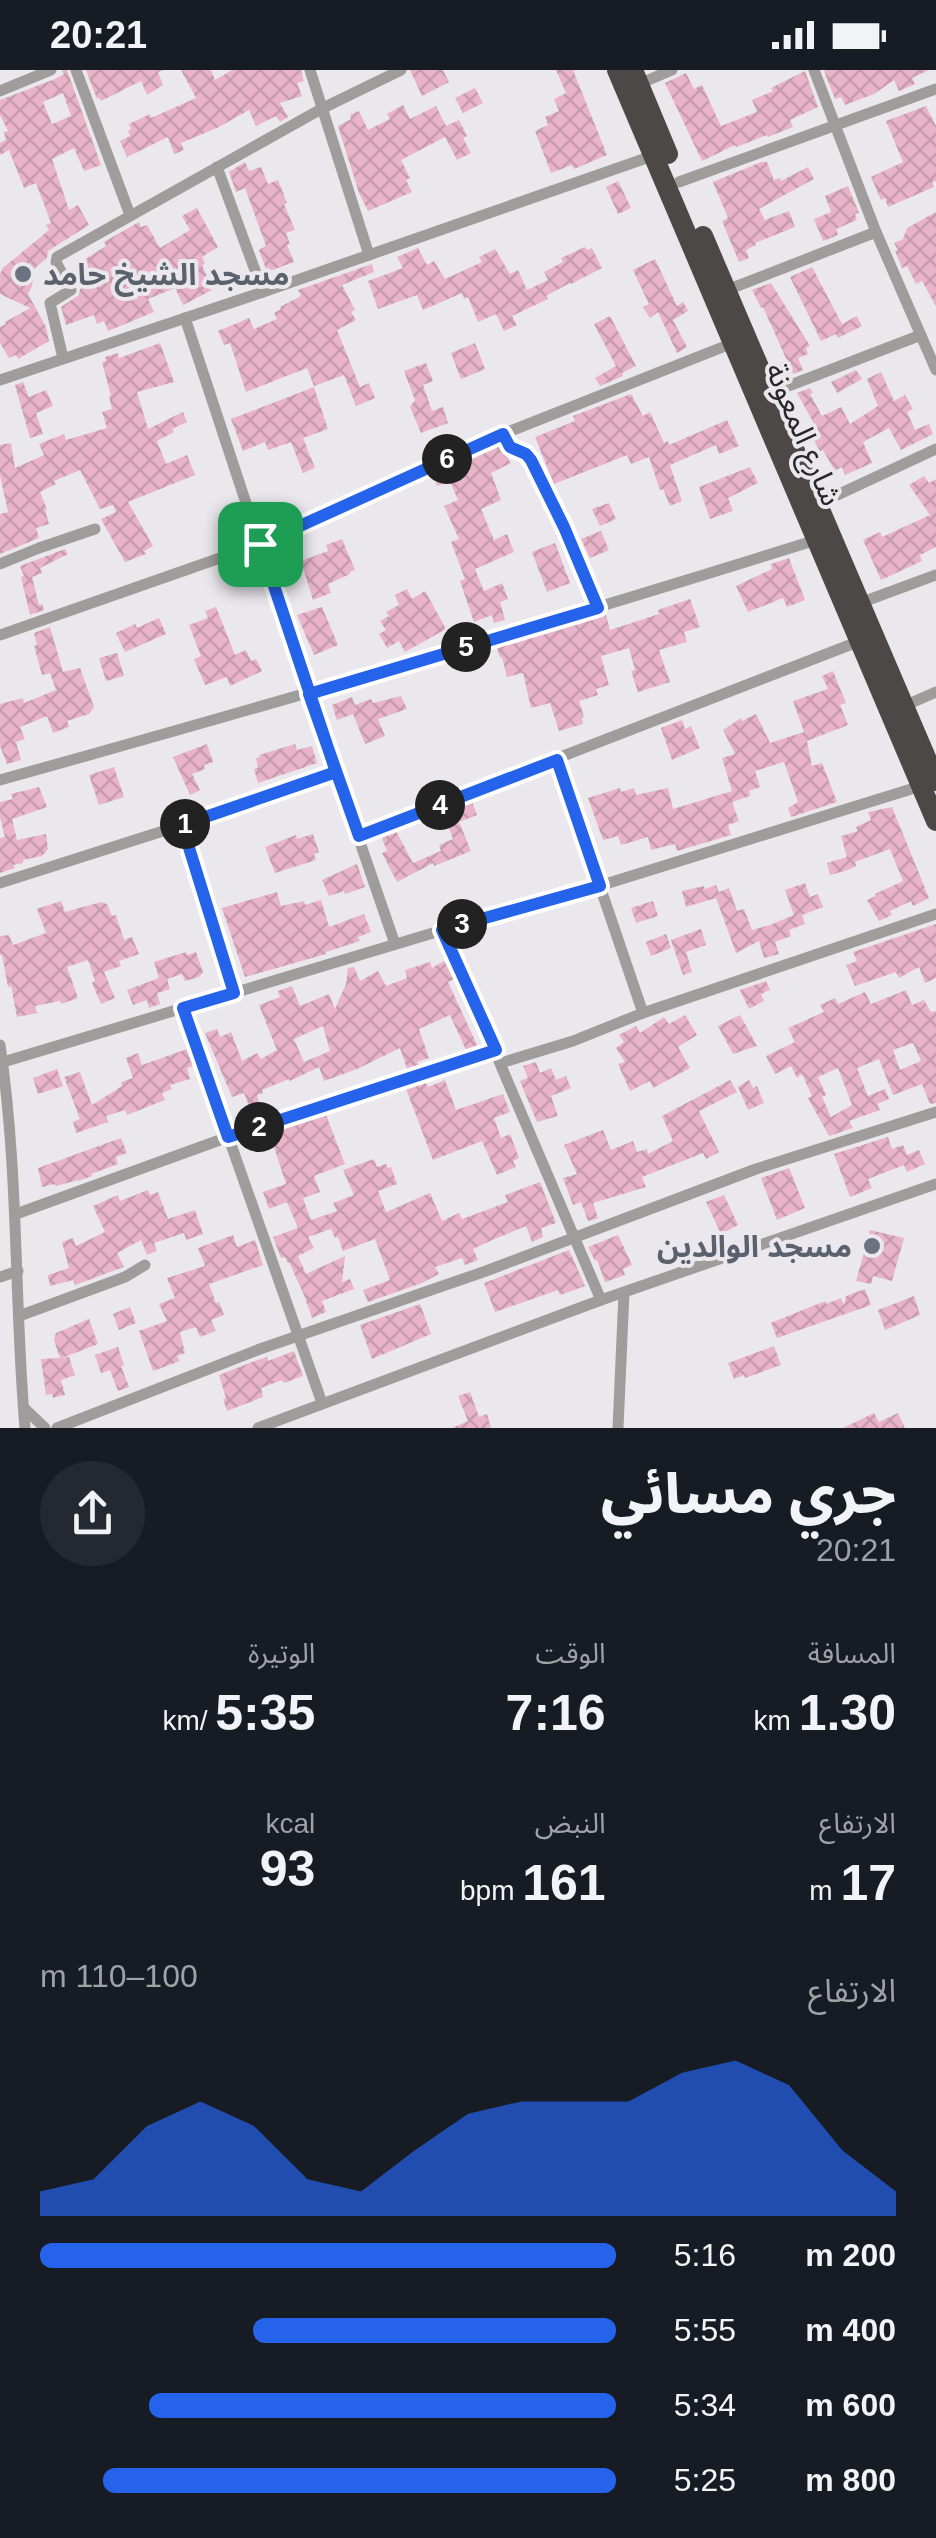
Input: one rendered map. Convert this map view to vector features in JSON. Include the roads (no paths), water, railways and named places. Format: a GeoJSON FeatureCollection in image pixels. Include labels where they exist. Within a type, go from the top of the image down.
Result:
{"type":"FeatureCollection","features":[{"type":"Feature","properties":{"kind":"highway","name":"شارع المعونة"},"geometry":{"type":"LineString","coordinates":[[616,70],[679,182],[727,290],[770,393],[816,540],[928,783]]}},
{"type":"Feature","properties":{"kind":"highway","name":"شارع المعونة"},"geometry":{"type":"LineString","coordinates":[[636,77],[732,343],[818,504],[904,706],[936,821]]}},
{"type":"Feature","properties":{"kind":"street"},"geometry":{"type":"LineString","coordinates":[[0,91],[52,70]]}},
{"type":"Feature","properties":{"kind":"street"},"geometry":{"type":"LineString","coordinates":[[76,70],[130,214]]}},
{"type":"Feature","properties":{"kind":"street"},"geometry":{"type":"LineString","coordinates":[[310,70],[369,255]]}},
{"type":"Feature","properties":{"kind":"street"},"geometry":{"type":"LineString","coordinates":[[63,358],[50,303],[71,290],[56,258],[322,108],[401,70]]}},
{"type":"Feature","properties":{"kind":"street"},"geometry":{"type":"LineString","coordinates":[[636,77],[672,70]]}},
{"type":"Feature","properties":{"kind":"street"},"geometry":{"type":"LineString","coordinates":[[814,70],[876,232],[936,370]]}},
{"type":"Feature","properties":{"kind":"street"},"geometry":{"type":"LineString","coordinates":[[679,182],[936,89]]}},
{"type":"Feature","properties":{"kind":"street"},"geometry":{"type":"LineString","coordinates":[[0,380],[661,153]]}},
{"type":"Feature","properties":{"kind":"street"},"geometry":{"type":"LineString","coordinates":[[217,167],[263,292]]}},
{"type":"Feature","properties":{"kind":"street"},"geometry":{"type":"LineString","coordinates":[[727,290],[876,232]]}},
{"type":"Feature","properties":{"kind":"street"},"geometry":{"type":"LineString","coordinates":[[185,318],[394,944]]}},
{"type":"Feature","properties":{"kind":"street"},"geometry":{"type":"LineString","coordinates":[[770,393],[921,335]]}},
{"type":"Feature","properties":{"kind":"street"},"geometry":{"type":"LineString","coordinates":[[0,636],[260,544],[503,434],[732,343]]}},
{"type":"Feature","properties":{"kind":"street"},"geometry":{"type":"LineString","coordinates":[[503,434],[510,447],[531,460],[598,608]]}},
{"type":"Feature","properties":{"kind":"street"},"geometry":{"type":"LineString","coordinates":[[818,504],[936,449]]}},
{"type":"Feature","properties":{"kind":"street"},"geometry":{"type":"LineString","coordinates":[[0,564],[95,529]]}},
{"type":"Feature","properties":{"kind":"street"},"geometry":{"type":"LineString","coordinates":[[0,780],[309,694],[816,540]]}},
{"type":"Feature","properties":{"kind":"street"},"geometry":{"type":"LineString","coordinates":[[860,603],[936,575]]}},
{"type":"Feature","properties":{"kind":"street"},"geometry":{"type":"LineString","coordinates":[[359,836],[860,641]]}},
{"type":"Feature","properties":{"kind":"street"},"geometry":{"type":"LineString","coordinates":[[904,706],[936,692]]}},
{"type":"Feature","properties":{"kind":"street"},"geometry":{"type":"LineString","coordinates":[[557,760],[643,1013]]}},
{"type":"Feature","properties":{"kind":"street"},"geometry":{"type":"LineString","coordinates":[[0,882],[336,772]]}},
{"type":"Feature","properties":{"kind":"street"},"geometry":{"type":"LineString","coordinates":[[1,1063],[600,886],[928,783]]}},
{"type":"Feature","properties":{"kind":"street"},"geometry":{"type":"LineString","coordinates":[[182,825],[234,993]]}},
{"type":"Feature","properties":{"kind":"street"},"geometry":{"type":"LineString","coordinates":[[16,1214],[228,1137],[498,1057],[573,1041],[643,1013],[936,914]]}},
{"type":"Feature","properties":{"kind":"street"},"geometry":{"type":"LineString","coordinates":[[442,930],[601,1300]]}},
{"type":"Feature","properties":{"kind":"street"},"geometry":{"type":"LineString","coordinates":[[183,1008],[322,1404]]}},
{"type":"Feature","properties":{"kind":"street"},"geometry":{"type":"LineString","coordinates":[[0,1045],[10,1125],[5,1162],[16,1214],[26,1428]]}},
{"type":"Feature","properties":{"kind":"street"},"geometry":{"type":"LineString","coordinates":[[57,1428],[756,1169],[936,1112]]}},
{"type":"Feature","properties":{"kind":"street"},"geometry":{"type":"LineString","coordinates":[[258,1428],[601,1300],[936,1184]]}},
{"type":"Feature","properties":{"kind":"street"},"geometry":{"type":"LineString","coordinates":[[19,1316],[125,1277],[145,1265]]}},
{"type":"Feature","properties":{"kind":"street"},"geometry":{"type":"LineString","coordinates":[[0,1278],[18,1271]]}},
{"type":"Feature","properties":{"kind":"street"},"geometry":{"type":"LineString","coordinates":[[618,1428],[624,1293]]}},
{"type":"Feature","properties":{"kind":"street"},"geometry":{"type":"LineString","coordinates":[[24,1408],[45,1428]]}},
{"type":"Feature","properties":{"kind":"place","name":"مسجد الشيخ حامد"},"geometry":{"type":"Point","coordinates":[23,274]}},
{"type":"Feature","properties":{"kind":"place","name":"مسجد الوالدين"},"geometry":{"type":"Point","coordinates":[872,1246]}}]}
